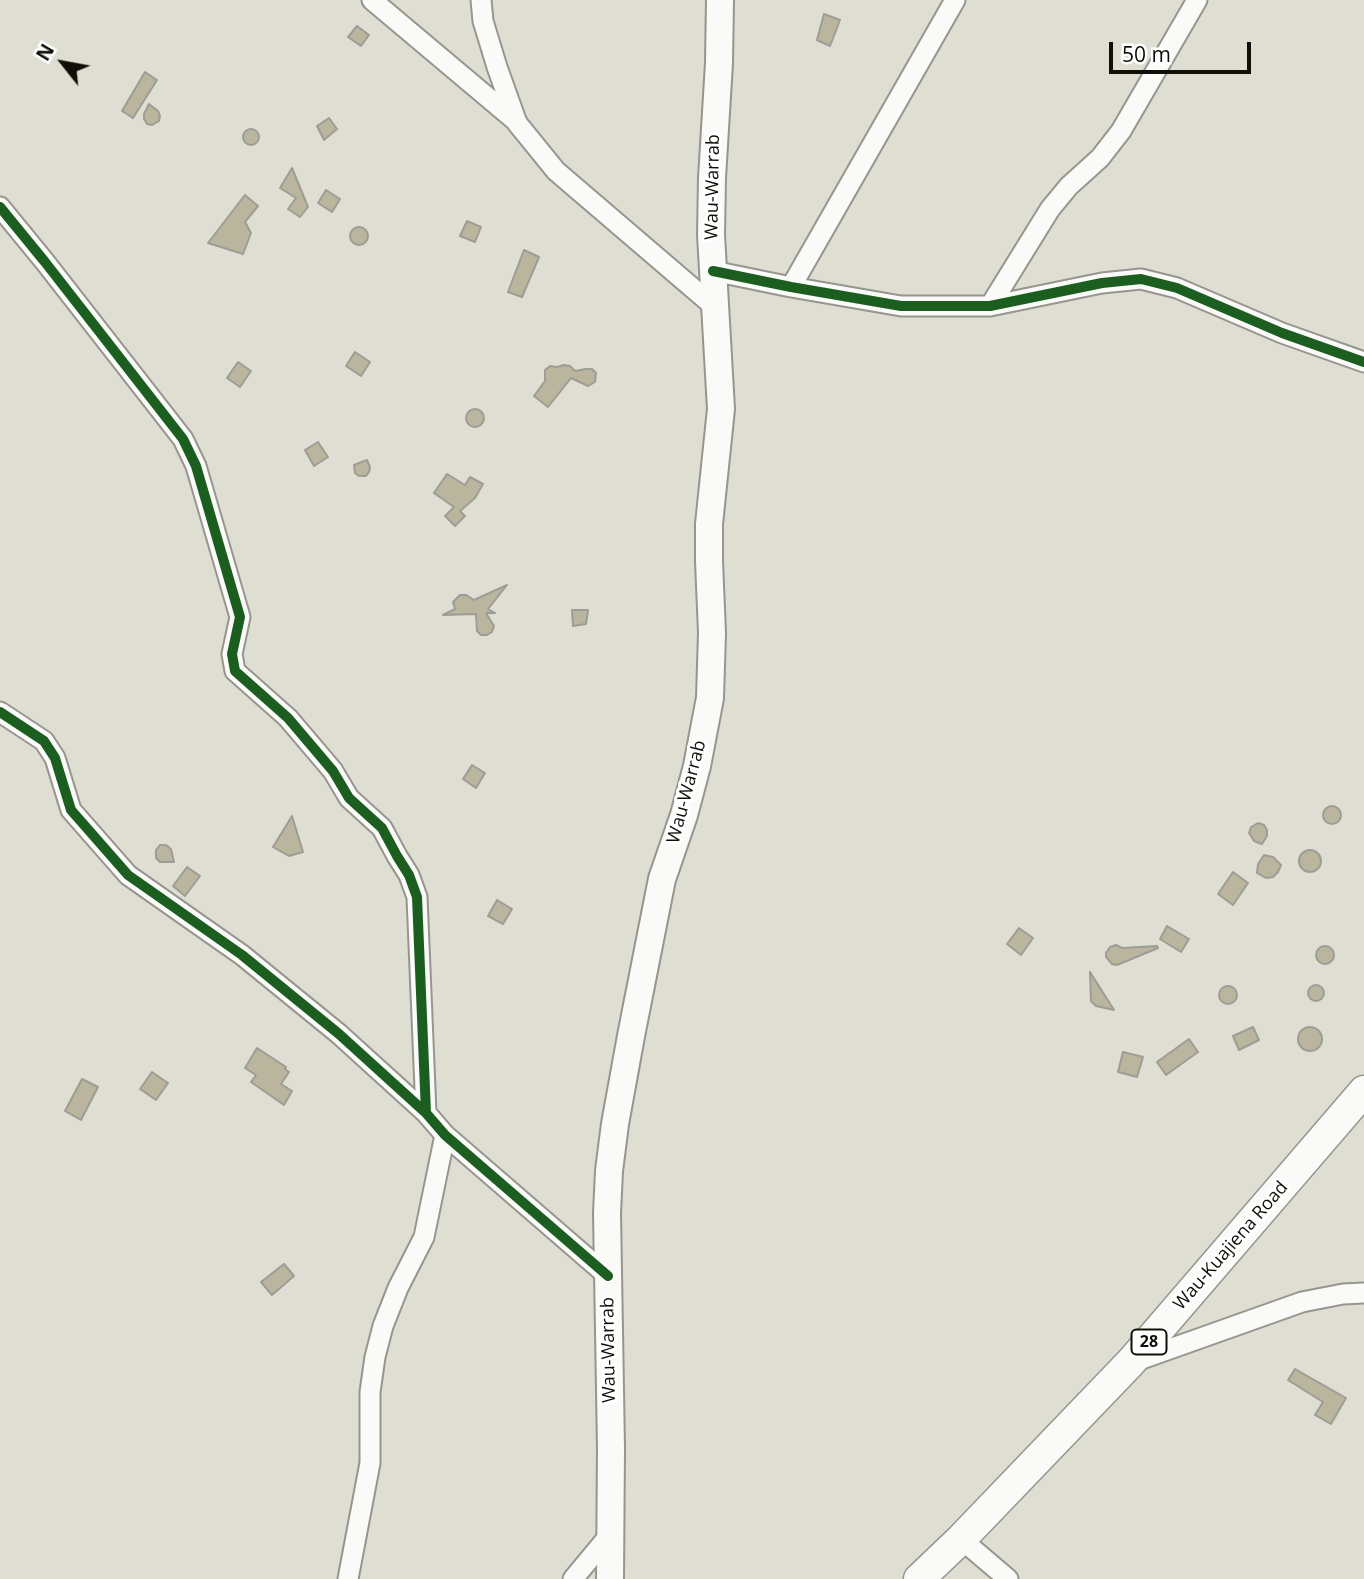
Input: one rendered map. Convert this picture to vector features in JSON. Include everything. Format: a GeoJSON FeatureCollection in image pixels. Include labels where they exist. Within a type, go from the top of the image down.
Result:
{"type":"FeatureCollection","features":[{"type":"Feature","properties":{"kind":"main road","name":"Wau-Warrab"},"geometry":{"type":"LineString","coordinates":[[610,1579],[612,1532],[607,1213],[609,1171],[645,958],[662,879],[697,766],[710,698],[712,633],[709,524],[721,409],[711,235],[720,0]]}},
{"type":"Feature","properties":{"kind":"main road","name":"Wau-Kuajiena Road"},"geometry":{"type":"LineString","coordinates":[[919,1579],[1131,1362],[1364,1091]]}},
{"type":"Feature","properties":{"kind":"street"},"geometry":{"type":"LineString","coordinates":[[372,0],[517,123],[556,171],[716,308]]}},
{"type":"Feature","properties":{"kind":"street"},"geometry":{"type":"LineString","coordinates":[[481,0],[483,21],[517,123]]}},
{"type":"Feature","properties":{"kind":"street"},"geometry":{"type":"LineString","coordinates":[[791,287],[955,0]]}},
{"type":"Feature","properties":{"kind":"street"},"geometry":{"type":"LineString","coordinates":[[990,306],[1050,209],[1069,186],[1100,158],[1121,131],[1197,0]]}},
{"type":"Feature","properties":{"kind":"street"},"geometry":{"type":"LineString","coordinates":[[0,207],[183,439],[197,466],[240,617],[232,654],[235,671],[288,718],[333,771],[349,798],[382,828],[410,875],[417,897],[426,1113]]}},
{"type":"Feature","properties":{"kind":"street"},"geometry":{"type":"LineString","coordinates":[[713,271],[901,306],[990,306],[1101,283],[1141,279],[1178,288],[1282,333],[1364,362]]}},
{"type":"Feature","properties":{"kind":"street"},"geometry":{"type":"LineString","coordinates":[[0,712],[44,741],[55,758],[71,810],[128,875],[242,955],[340,1034],[426,1113],[445,1135],[608,1276]]}},
{"type":"Feature","properties":{"kind":"street"},"geometry":{"type":"LineString","coordinates":[[348,1579],[370,1463],[370,1392],[376,1357],[383,1326],[398,1288],[424,1237],[445,1135]]}},
{"type":"Feature","properties":{"kind":"street"},"geometry":{"type":"LineString","coordinates":[[1131,1362],[1302,1302],[1364,1293]]}},
{"type":"Feature","properties":{"kind":"street"},"geometry":{"type":"LineString","coordinates":[[573,1579],[612,1532]]}},
{"type":"Feature","properties":{"kind":"street"},"geometry":{"type":"LineString","coordinates":[[961,1539],[1008,1579]]}},
{"type":"Feature","properties":{"kind":"building"},"geometry":{"type":"Polygon","coordinates":[[[824,14],[840,20],[830,46],[817,40],[824,14]]]}},
{"type":"Feature","properties":{"kind":"building"},"geometry":{"type":"Polygon","coordinates":[[[357,26],[369,35],[361,46],[348,37],[357,26]]]}},
{"type":"Feature","properties":{"kind":"building"},"geometry":{"type":"Polygon","coordinates":[[[145,72],[157,80],[133,118],[122,111],[145,72]]]}},
{"type":"Feature","properties":{"kind":"building"},"geometry":{"type":"Polygon","coordinates":[[[149,104],[160,116],[159,121],[152,125],[147,124],[144,119],[149,104]]]}},
{"type":"Feature","properties":{"kind":"building"},"geometry":{"type":"Polygon","coordinates":[[[329,118],[337,129],[324,140],[317,126],[329,118]]]}},
{"type":"Feature","properties":{"kind":"building"},"geometry":{"type":"Polygon","coordinates":[[[251,129],[257,131],[257,143],[251,145],[245,143],[243,137],[245,131],[251,129]]]}},
{"type":"Feature","properties":{"kind":"building"},"geometry":{"type":"Polygon","coordinates":[[[292,168],[308,207],[300,217],[288,209],[296,198],[280,188],[292,168]]]}},
{"type":"Feature","properties":{"kind":"building"},"geometry":{"type":"Polygon","coordinates":[[[326,190],[340,199],[332,212],[318,203],[326,190]]]}},
{"type":"Feature","properties":{"kind":"building"},"geometry":{"type":"Polygon","coordinates":[[[245,195],[258,206],[245,222],[251,233],[243,254],[208,243],[245,195]]]}},
{"type":"Feature","properties":{"kind":"building"},"geometry":{"type":"Polygon","coordinates":[[[467,221],[481,227],[475,242],[460,236],[467,221]]]}},
{"type":"Feature","properties":{"kind":"building"},"geometry":{"type":"Polygon","coordinates":[[[355,227],[363,227],[368,236],[366,243],[355,245],[350,240],[350,232],[355,227]]]}},
{"type":"Feature","properties":{"kind":"building"},"geometry":{"type":"Polygon","coordinates":[[[524,250],[539,257],[522,297],[508,292],[524,250]]]}},
{"type":"Feature","properties":{"kind":"building"},"geometry":{"type":"Polygon","coordinates":[[[355,352],[370,362],[361,376],[346,366],[355,352]]]}},
{"type":"Feature","properties":{"kind":"building"},"geometry":{"type":"Polygon","coordinates":[[[238,362],[251,371],[240,387],[227,378],[238,362]]]}},
{"type":"Feature","properties":{"kind":"building"},"geometry":{"type":"Polygon","coordinates":[[[564,365],[575,371],[592,369],[596,373],[595,382],[588,386],[571,378],[548,407],[534,396],[545,381],[545,370],[550,366],[564,365]]]}},
{"type":"Feature","properties":{"kind":"building"},"geometry":{"type":"Polygon","coordinates":[[[475,409],[481,412],[484,418],[481,424],[475,427],[469,424],[466,418],[469,412],[475,409]]]}},
{"type":"Feature","properties":{"kind":"building"},"geometry":{"type":"Polygon","coordinates":[[[318,442],[328,457],[314,466],[305,450],[318,442]]]}},
{"type":"Feature","properties":{"kind":"building"},"geometry":{"type":"Polygon","coordinates":[[[367,460],[369,472],[366,476],[359,476],[355,473],[354,465],[367,460]]]}},
{"type":"Feature","properties":{"kind":"building"},"geometry":{"type":"Polygon","coordinates":[[[447,474],[465,485],[470,477],[483,484],[475,498],[460,511],[465,516],[455,526],[445,516],[454,507],[434,493],[447,474]]]}},
{"type":"Feature","properties":{"kind":"building"},"geometry":{"type":"Polygon","coordinates":[[[507,585],[488,609],[495,613],[486,613],[494,626],[492,632],[487,635],[481,635],[477,631],[476,614],[443,615],[455,609],[453,602],[460,595],[474,600],[507,585]]]}},
{"type":"Feature","properties":{"kind":"building"},"geometry":{"type":"Polygon","coordinates":[[[572,610],[588,610],[586,624],[573,626],[572,610]]]}},
{"type":"Feature","properties":{"kind":"building"},"geometry":{"type":"Polygon","coordinates":[[[472,765],[485,773],[476,788],[463,779],[472,765]]]}},
{"type":"Feature","properties":{"kind":"building"},"geometry":{"type":"Polygon","coordinates":[[[1332,806],[1338,809],[1341,815],[1338,821],[1332,824],[1326,821],[1323,815],[1326,809],[1332,806]]]}},
{"type":"Feature","properties":{"kind":"building"},"geometry":{"type":"Polygon","coordinates":[[[292,816],[303,852],[289,856],[273,847],[292,816]]]}},
{"type":"Feature","properties":{"kind":"building"},"geometry":{"type":"Polygon","coordinates":[[[1258,823],[1264,825],[1267,830],[1262,844],[1254,841],[1249,833],[1251,827],[1258,823]]]}},
{"type":"Feature","properties":{"kind":"building"},"geometry":{"type":"Polygon","coordinates":[[[160,845],[171,849],[174,862],[160,862],[156,858],[156,850],[160,845]]]}},
{"type":"Feature","properties":{"kind":"building"},"geometry":{"type":"Polygon","coordinates":[[[1310,850],[1318,853],[1321,861],[1318,869],[1310,872],[1302,869],[1299,861],[1302,853],[1310,850]]]}},
{"type":"Feature","properties":{"kind":"building"},"geometry":{"type":"Polygon","coordinates":[[[1264,855],[1273,857],[1281,865],[1273,877],[1266,878],[1257,873],[1258,864],[1264,855]]]}},
{"type":"Feature","properties":{"kind":"building"},"geometry":{"type":"Polygon","coordinates":[[[187,867],[200,876],[185,896],[173,886],[187,867]]]}},
{"type":"Feature","properties":{"kind":"building"},"geometry":{"type":"Polygon","coordinates":[[[1233,872],[1248,883],[1233,905],[1218,894],[1233,872]]]}},
{"type":"Feature","properties":{"kind":"building"},"geometry":{"type":"Polygon","coordinates":[[[497,900],[512,909],[503,924],[488,916],[497,900]]]}},
{"type":"Feature","properties":{"kind":"building"},"geometry":{"type":"Polygon","coordinates":[[[1167,926],[1189,939],[1181,952],[1160,939],[1167,926]]]}},
{"type":"Feature","properties":{"kind":"building"},"geometry":{"type":"Polygon","coordinates":[[[1019,928],[1033,938],[1021,955],[1007,944],[1019,928]]]}},
{"type":"Feature","properties":{"kind":"building"},"geometry":{"type":"Polygon","coordinates":[[[1116,945],[1122,948],[1158,948],[1117,965],[1112,964],[1106,957],[1110,947],[1116,945]]]}},
{"type":"Feature","properties":{"kind":"building"},"geometry":{"type":"Polygon","coordinates":[[[1325,946],[1331,949],[1334,955],[1331,961],[1325,964],[1319,961],[1316,955],[1319,949],[1325,946]]]}},
{"type":"Feature","properties":{"kind":"building"},"geometry":{"type":"Polygon","coordinates":[[[1090,972],[1114,1010],[1096,1006],[1091,1001],[1090,972]]]}},
{"type":"Feature","properties":{"kind":"building"},"geometry":{"type":"Polygon","coordinates":[[[1316,985],[1322,987],[1322,999],[1316,1001],[1310,999],[1308,993],[1310,987],[1316,985]]]}},
{"type":"Feature","properties":{"kind":"building"},"geometry":{"type":"Polygon","coordinates":[[[1224,986],[1232,986],[1237,995],[1235,1002],[1224,1004],[1219,999],[1219,991],[1224,986]]]}},
{"type":"Feature","properties":{"kind":"building"},"geometry":{"type":"Polygon","coordinates":[[[1253,1027],[1259,1040],[1239,1050],[1233,1036],[1253,1027]]]}},
{"type":"Feature","properties":{"kind":"building"},"geometry":{"type":"Polygon","coordinates":[[[1310,1027],[1321,1034],[1322,1039],[1315,1050],[1310,1051],[1299,1044],[1298,1039],[1305,1028],[1310,1027]]]}},
{"type":"Feature","properties":{"kind":"building"},"geometry":{"type":"Polygon","coordinates":[[[1189,1039],[1198,1052],[1166,1075],[1157,1062],[1189,1039]]]}},
{"type":"Feature","properties":{"kind":"building"},"geometry":{"type":"Polygon","coordinates":[[[257,1048],[286,1067],[289,1072],[281,1084],[292,1091],[284,1105],[251,1082],[256,1075],[245,1068],[257,1048]]]}},
{"type":"Feature","properties":{"kind":"building"},"geometry":{"type":"Polygon","coordinates":[[[1123,1052],[1143,1057],[1137,1077],[1118,1072],[1123,1052]]]}},
{"type":"Feature","properties":{"kind":"building"},"geometry":{"type":"Polygon","coordinates":[[[152,1072],[168,1083],[156,1100],[140,1089],[152,1072]]]}},
{"type":"Feature","properties":{"kind":"building"},"geometry":{"type":"Polygon","coordinates":[[[82,1079],[98,1087],[81,1120],[65,1111],[82,1079]]]}},
{"type":"Feature","properties":{"kind":"building"},"geometry":{"type":"Polygon","coordinates":[[[284,1264],[294,1276],[272,1295],[261,1282],[284,1264]]]}},
{"type":"Feature","properties":{"kind":"building"},"geometry":{"type":"Polygon","coordinates":[[[1295,1369],[1346,1398],[1331,1424],[1315,1415],[1323,1402],[1288,1380],[1295,1369]]]}},
{"type":"Feature","properties":{"kind":"cycle path"},"geometry":{"type":"LineString","coordinates":[[0,207],[183,439],[196,466],[240,617],[232,654],[235,671],[288,718],[333,771],[349,798],[382,828],[409,875],[417,897],[426,1113]]}},
{"type":"Feature","properties":{"kind":"cycle path"},"geometry":{"type":"LineString","coordinates":[[713,271],[901,306],[990,306],[1102,283],[1141,279],[1177,288],[1282,333],[1364,362]]}},
{"type":"Feature","properties":{"kind":"cycle path"},"geometry":{"type":"LineString","coordinates":[[0,712],[44,741],[55,758],[71,810],[128,875],[242,955],[339,1034],[426,1113],[445,1135],[608,1276]]}}]}
